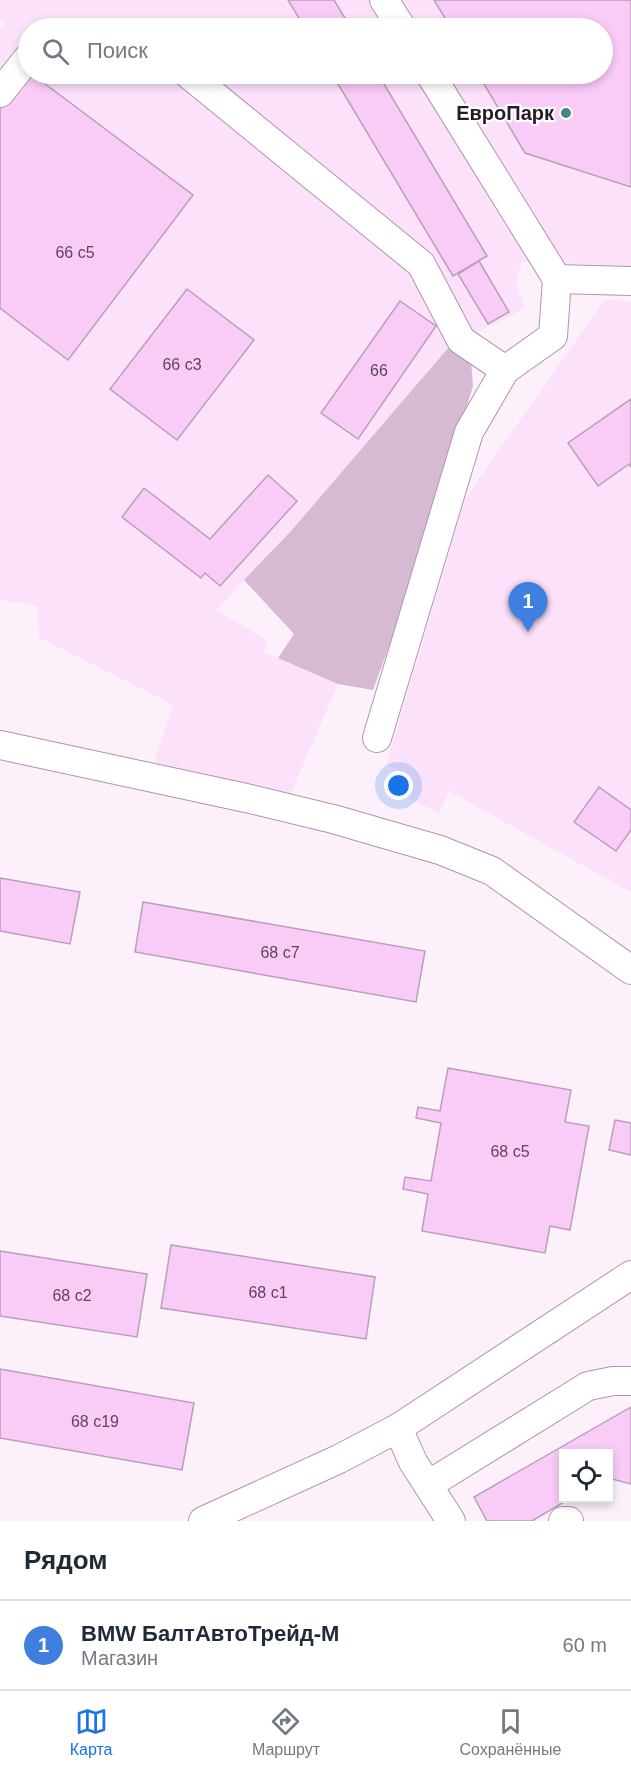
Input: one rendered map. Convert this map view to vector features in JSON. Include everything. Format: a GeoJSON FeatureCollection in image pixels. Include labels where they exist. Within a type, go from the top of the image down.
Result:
{"type":"FeatureCollection","features":[{"type":"Feature","properties":{"kind":"street"},"geometry":{"type":"LineString","coordinates":[[384,0],[396,18]]}},
{"type":"Feature","properties":{"kind":"street"},"geometry":{"type":"LineString","coordinates":[[0,93],[18,70]]}},
{"type":"Feature","properties":{"kind":"street"},"geometry":{"type":"LineString","coordinates":[[200,84],[421,264],[461,340],[506,370]]}},
{"type":"Feature","properties":{"kind":"street"},"geometry":{"type":"LineString","coordinates":[[377,738],[469,432],[506,370],[553,336],[557,279],[436,84]]}},
{"type":"Feature","properties":{"kind":"street"},"geometry":{"type":"LineString","coordinates":[[557,279],[631,281]]}},
{"type":"Feature","properties":{"kind":"street"},"geometry":{"type":"LineString","coordinates":[[0,745],[246,798],[333,819],[440,850],[492,871],[631,970]]}},
{"type":"Feature","properties":{"kind":"street"},"geometry":{"type":"LineString","coordinates":[[203,1521],[251,1501],[398,1428],[631,1275]]}},
{"type":"Feature","properties":{"kind":"street"},"geometry":{"type":"LineString","coordinates":[[428,1485],[588,1386],[613,1381],[631,1381]]}},
{"type":"Feature","properties":{"kind":"street"},"geometry":{"type":"LineString","coordinates":[[398,1428],[413,1462],[451,1521]]}},
{"type":"Feature","properties":{"kind":"street"},"geometry":{"type":"LineString","coordinates":[[564,1521],[569,1521]]}},
{"type":"Feature","properties":{"kind":"shaded area"},"geometry":{"type":"Polygon","coordinates":[[[0,0],[631,0],[631,266],[522,262],[516,284],[525,308],[449,347],[291,531],[216,610],[266,639],[265,652],[338,684],[288,800],[152,770],[173,705],[39,637],[38,606],[0,600],[0,29],[6,24],[0,20],[0,0]]]}},
{"type":"Feature","properties":{"kind":"shaded area"},"geometry":{"type":"Polygon","coordinates":[[[605,299],[631,302],[631,892],[449,791],[439,813],[399,793],[400,770],[386,766],[465,499],[605,299]]]}},
{"type":"Feature","properties":{"kind":"shaded area"},"geometry":{"type":"Polygon","coordinates":[[[449,347],[471,361],[473,386],[412,584],[373,690],[338,684],[278,658],[294,634],[244,580],[291,531],[449,347]]]}},
{"type":"Feature","properties":{"kind":"building"},"geometry":{"type":"Polygon","coordinates":[[[288,0],[334,0],[345,18],[299,18],[288,0]]]}},
{"type":"Feature","properties":{"kind":"building","name":"ЕвроПарк"},"geometry":{"type":"Polygon","coordinates":[[[434,0],[631,0],[631,187],[525,153],[484,84],[613,84],[613,18],[445,18],[434,0]]]}},
{"type":"Feature","properties":{"kind":"building"},"geometry":{"type":"Polygon","coordinates":[[[18,84],[45,84],[193,195],[68,360],[0,308],[0,109],[18,84]]]}},
{"type":"Feature","properties":{"kind":"building"},"geometry":{"type":"Polygon","coordinates":[[[338,84],[384,84],[487,256],[453,276],[338,84]]]}},
{"type":"Feature","properties":{"kind":"building"},"geometry":{"type":"Polygon","coordinates":[[[479,261],[509,312],[488,324],[458,274],[479,261]]]}},
{"type":"Feature","properties":{"kind":"building"},"geometry":{"type":"Polygon","coordinates":[[[187,289],[254,340],[177,440],[110,389],[187,289]]]}},
{"type":"Feature","properties":{"kind":"building"},"geometry":{"type":"Polygon","coordinates":[[[400,301],[436,326],[358,439],[321,413],[400,301]]]}},
{"type":"Feature","properties":{"kind":"building"},"geometry":{"type":"Polygon","coordinates":[[[631,399],[631,467],[629,464],[598,486],[568,443],[631,399]]]}},
{"type":"Feature","properties":{"kind":"building"},"geometry":{"type":"Polygon","coordinates":[[[268,475],[297,501],[220,586],[205,573],[201,578],[122,517],[144,488],[210,539],[268,475]]]}},
{"type":"Feature","properties":{"kind":"building"},"geometry":{"type":"Polygon","coordinates":[[[599,787],[631,810],[631,830],[616,851],[574,822],[599,787]]]}},
{"type":"Feature","properties":{"kind":"building"},"geometry":{"type":"Polygon","coordinates":[[[0,878],[80,892],[70,944],[0,931],[0,878]]]}},
{"type":"Feature","properties":{"kind":"building"},"geometry":{"type":"Polygon","coordinates":[[[143,902],[425,951],[416,1002],[135,952],[143,902]]]}},
{"type":"Feature","properties":{"kind":"building"},"geometry":{"type":"Polygon","coordinates":[[[448,1068],[571,1090],[565,1122],[589,1126],[570,1230],[550,1226],[545,1253],[422,1231],[428,1194],[403,1189],[405,1177],[431,1181],[441,1123],[416,1118],[418,1107],[440,1111],[448,1068]]]}},
{"type":"Feature","properties":{"kind":"building"},"geometry":{"type":"Polygon","coordinates":[[[615,1120],[631,1123],[631,1155],[609,1150],[615,1120]]]}},
{"type":"Feature","properties":{"kind":"building"},"geometry":{"type":"Polygon","coordinates":[[[171,1245],[375,1277],[366,1339],[161,1308],[171,1245]]]}},
{"type":"Feature","properties":{"kind":"building"},"geometry":{"type":"Polygon","coordinates":[[[0,1251],[147,1274],[137,1337],[0,1316],[0,1251]]]}},
{"type":"Feature","properties":{"kind":"building"},"geometry":{"type":"Polygon","coordinates":[[[0,1369],[194,1403],[182,1470],[0,1438],[0,1369]]]}},
{"type":"Feature","properties":{"kind":"building"},"geometry":{"type":"Polygon","coordinates":[[[631,1407],[631,1484],[613,1479],[613,1449],[559,1449],[559,1503],[563,1503],[532,1521],[487,1521],[474,1497],[631,1407]]]}},
{"type":"Feature","properties":{"kind":"place","name":"ЕвроПарк"},"geometry":{"type":"Point","coordinates":[566,113]}},
{"type":"Feature","properties":{"kind":"place","name":"BMW БалтАвтоТрейд-М"},"geometry":{"type":"Point","coordinates":[528,632]}}]}
